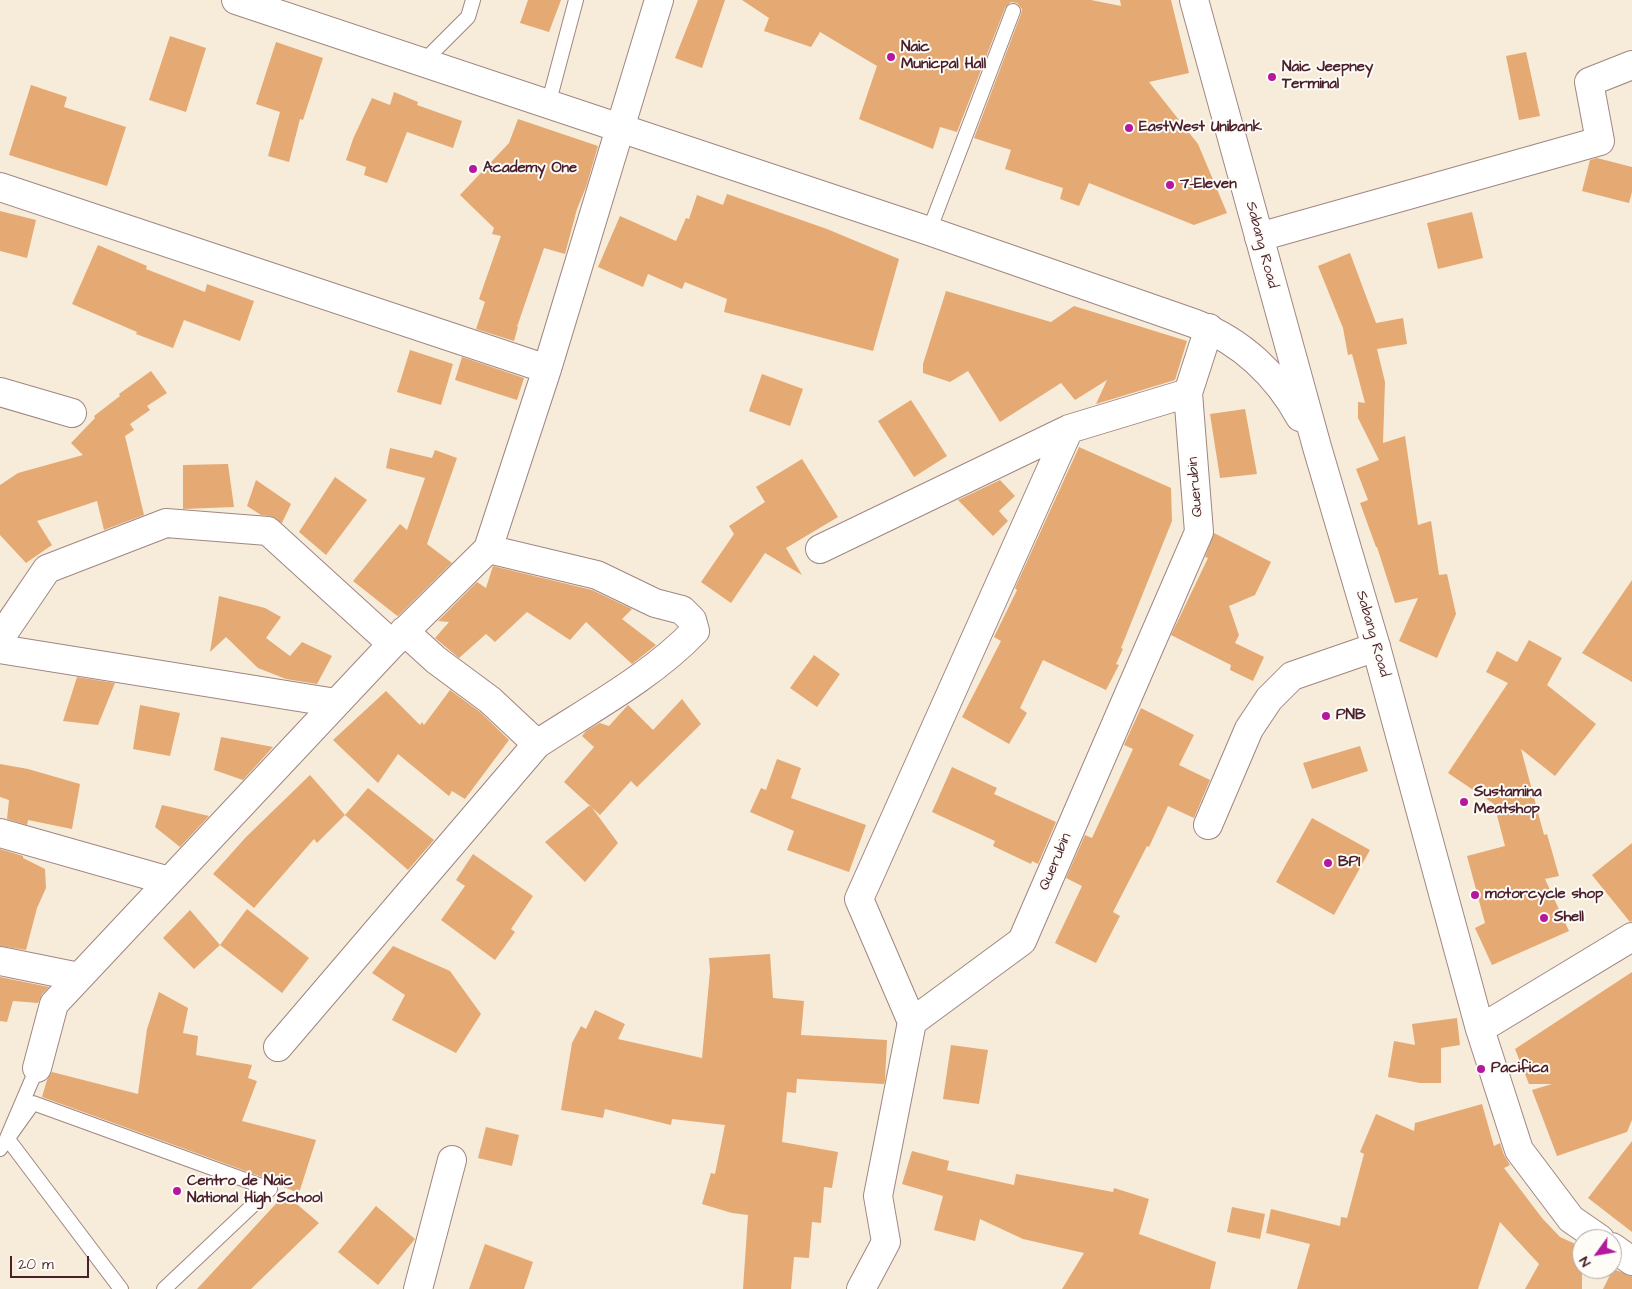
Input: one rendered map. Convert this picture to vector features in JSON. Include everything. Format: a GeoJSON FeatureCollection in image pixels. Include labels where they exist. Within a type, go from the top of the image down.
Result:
{"type":"FeatureCollection","features":[{"type":"Feature","properties":{"kind":"street"},"geometry":{"type":"LineString","coordinates":[[236,0],[930,231],[1209,328],[1235,344],[1274,378],[1296,409],[1316,446]]}},
{"type":"Feature","properties":{"kind":"street"},"geometry":{"type":"LineString","coordinates":[[37,1068],[54,1004],[398,637],[488,549],[547,370],[659,0]]}},
{"type":"Feature","properties":{"kind":"street","name":"Sabang Road"},"geometry":{"type":"LineString","coordinates":[[1194,0],[1316,446],[1376,647],[1480,1029],[1518,1150],[1571,1219],[1586,1229]]}},
{"type":"Feature","properties":{"kind":"street"},"geometry":{"type":"LineString","coordinates":[[1259,237],[1600,141],[1589,82],[1632,66]]}},
{"type":"Feature","properties":{"kind":"street"},"geometry":{"type":"LineString","coordinates":[[0,187],[547,370]]}},
{"type":"Feature","properties":{"kind":"street"},"geometry":{"type":"LineString","coordinates":[[820,549],[1069,429],[1188,393],[1209,328]]}},
{"type":"Feature","properties":{"kind":"street"},"geometry":{"type":"LineString","coordinates":[[0,392],[72,413]]}},
{"type":"Feature","properties":{"kind":"street","name":"Querubin"},"geometry":{"type":"LineString","coordinates":[[912,1022],[1022,941],[1199,532],[1188,393]]}},
{"type":"Feature","properties":{"kind":"street"},"geometry":{"type":"LineString","coordinates":[[861,1289],[886,1242],[878,1196],[912,1022],[859,899],[1069,429]]}},
{"type":"Feature","properties":{"kind":"street"},"geometry":{"type":"LineString","coordinates":[[0,638],[47,569],[166,523],[268,531],[398,637],[436,660],[490,700],[537,744]]}},
{"type":"Feature","properties":{"kind":"street"},"geometry":{"type":"LineString","coordinates":[[278,1047],[537,744],[634,680],[680,647],[695,631],[692,620],[682,610],[655,602],[597,575],[488,549]]}},
{"type":"Feature","properties":{"kind":"street"},"geometry":{"type":"LineString","coordinates":[[1208,825],[1249,729],[1269,699],[1292,676],[1376,647]]}},
{"type":"Feature","properties":{"kind":"street"},"geometry":{"type":"LineString","coordinates":[[0,649],[336,703]]}},
{"type":"Feature","properties":{"kind":"street"},"geometry":{"type":"LineString","coordinates":[[0,833],[170,881]]}},
{"type":"Feature","properties":{"kind":"street"},"geometry":{"type":"LineString","coordinates":[[1480,1029],[1632,937]]}},
{"type":"Feature","properties":{"kind":"street"},"geometry":{"type":"LineString","coordinates":[[0,961],[79,977]]}},
{"type":"Feature","properties":{"kind":"street"},"geometry":{"type":"LineString","coordinates":[[418,1289],[452,1160]]}},
{"type":"Feature","properties":{"kind":"lane"},"geometry":{"type":"LineString","coordinates":[[422,63],[468,17],[473,0]]}},
{"type":"Feature","properties":{"kind":"lane"},"geometry":{"type":"LineString","coordinates":[[548,105],[576,0]]}},
{"type":"Feature","properties":{"kind":"lane"},"geometry":{"type":"LineString","coordinates":[[930,231],[1013,11]]}},
{"type":"Feature","properties":{"kind":"lane"},"geometry":{"type":"LineString","coordinates":[[4,1144],[37,1068]]}},
{"type":"Feature","properties":{"kind":"lane"},"geometry":{"type":"LineString","coordinates":[[4,1144],[32,1103],[270,1189],[164,1289]]}},
{"type":"Feature","properties":{"kind":"lane"},"geometry":{"type":"LineString","coordinates":[[4,1144],[121,1289]]}},
{"type":"Feature","properties":{"kind":"building"},"geometry":{"type":"Polygon","coordinates":[[[528,0],[561,0],[549,32],[520,23],[528,0]]]}},
{"type":"Feature","properties":{"kind":"building"},"geometry":{"type":"Polygon","coordinates":[[[698,0],[725,0],[702,68],[675,58],[698,0]]]}},
{"type":"Feature","properties":{"kind":"building"},"geometry":{"type":"Polygon","coordinates":[[[742,0],[1091,0],[1121,6],[1120,0],[1171,0],[1189,73],[1149,82],[1198,144],[1227,213],[1194,225],[1089,183],[1079,206],[1060,199],[1063,188],[1005,169],[1011,150],[974,138],[1021,14],[1022,9],[1017,3],[1011,2],[1005,8],[957,132],[940,127],[933,149],[859,119],[877,66],[820,32],[811,47],[764,31],[769,18],[742,0]]]}},
{"type":"Feature","properties":{"kind":"building"},"geometry":{"type":"Polygon","coordinates":[[[170,36],[206,48],[186,112],[149,100],[170,36]]]}},
{"type":"Feature","properties":{"kind":"building"},"geometry":{"type":"Polygon","coordinates":[[[276,42],[323,58],[303,120],[300,119],[289,162],[268,156],[280,112],[256,104],[276,42]]]}},
{"type":"Feature","properties":{"kind":"building"},"geometry":{"type":"Polygon","coordinates":[[[1526,52],[1540,116],[1519,120],[1506,56],[1526,52]]]}},
{"type":"Feature","properties":{"kind":"building"},"geometry":{"type":"Polygon","coordinates":[[[31,85],[67,97],[64,107],[126,127],[107,186],[9,155],[31,85]]]}},
{"type":"Feature","properties":{"kind":"building"},"geometry":{"type":"Polygon","coordinates":[[[394,92],[418,102],[417,105],[462,121],[453,148],[407,132],[387,183],[364,175],[366,167],[346,160],[353,139],[372,98],[390,105],[394,92]]]}},
{"type":"Feature","properties":{"kind":"building"},"geometry":{"type":"Polygon","coordinates":[[[518,119],[598,146],[586,187],[577,209],[565,254],[544,248],[514,341],[476,329],[485,302],[479,299],[501,236],[492,234],[494,228],[460,195],[509,143],[518,119]]]}},
{"type":"Feature","properties":{"kind":"building"},"geometry":{"type":"Polygon","coordinates":[[[1597,158],[1632,167],[1632,192],[1629,203],[1582,191],[1590,160],[1597,158]]]}},
{"type":"Feature","properties":{"kind":"building"},"geometry":{"type":"Polygon","coordinates":[[[727,194],[827,229],[899,259],[873,351],[724,312],[727,299],[685,282],[682,289],[648,274],[643,287],[598,267],[620,216],[676,241],[686,218],[689,219],[697,195],[723,205],[727,194]]]}},
{"type":"Feature","properties":{"kind":"building"},"geometry":{"type":"Polygon","coordinates":[[[0,211],[36,220],[27,258],[0,251],[0,211]]]}},
{"type":"Feature","properties":{"kind":"building"},"geometry":{"type":"Polygon","coordinates":[[[1472,212],[1483,258],[1438,269],[1427,223],[1472,212]]]}},
{"type":"Feature","properties":{"kind":"building"},"geometry":{"type":"Polygon","coordinates":[[[98,245],[147,266],[146,269],[205,292],[207,284],[254,301],[240,341],[184,320],[173,348],[136,334],[137,332],[72,304],[98,245]]]}},
{"type":"Feature","properties":{"kind":"building"},"geometry":{"type":"Polygon","coordinates":[[[1350,253],[1376,323],[1403,318],[1407,344],[1377,349],[1385,382],[1383,443],[1405,436],[1418,525],[1431,521],[1439,575],[1447,574],[1456,614],[1437,658],[1399,641],[1418,598],[1395,603],[1377,547],[1360,503],[1368,500],[1356,469],[1379,460],[1358,418],[1358,402],[1365,403],[1352,354],[1348,355],[1343,328],[1318,266],[1350,253]]]}},
{"type":"Feature","properties":{"kind":"building"},"geometry":{"type":"Polygon","coordinates":[[[946,291],[1051,322],[1074,306],[1187,341],[1175,380],[1096,404],[1107,380],[1075,400],[1061,383],[1000,422],[968,371],[950,382],[923,373],[923,364],[946,291]]]}},
{"type":"Feature","properties":{"kind":"building"},"geometry":{"type":"Polygon","coordinates":[[[410,350],[453,364],[441,405],[397,392],[410,350]]]}},
{"type":"Feature","properties":{"kind":"building"},"geometry":{"type":"Polygon","coordinates":[[[462,357],[524,378],[517,400],[455,380],[462,357]]]}},
{"type":"Feature","properties":{"kind":"building"},"geometry":{"type":"Polygon","coordinates":[[[151,371],[167,393],[147,406],[150,410],[130,424],[134,430],[125,436],[144,515],[104,530],[97,501],[37,521],[52,545],[26,563],[0,535],[0,485],[18,473],[83,455],[71,443],[95,418],[94,416],[120,396],[119,394],[151,371]]]}},
{"type":"Feature","properties":{"kind":"building"},"geometry":{"type":"Polygon","coordinates":[[[762,374],[803,389],[790,426],[749,411],[762,374]]]}},
{"type":"Feature","properties":{"kind":"building"},"geometry":{"type":"Polygon","coordinates":[[[911,400],[947,456],[914,477],[878,421],[911,400]]]}},
{"type":"Feature","properties":{"kind":"building"},"geometry":{"type":"Polygon","coordinates":[[[1245,409],[1257,474],[1220,478],[1210,414],[1245,409]]]}},
{"type":"Feature","properties":{"kind":"building"},"geometry":{"type":"Polygon","coordinates":[[[1079,447],[1171,488],[1172,521],[1121,648],[1123,649],[1116,664],[1119,665],[1106,690],[1043,660],[1020,708],[1027,713],[1009,744],[962,717],[1001,641],[994,637],[1017,590],[1015,588],[1079,447]]]}},
{"type":"Feature","properties":{"kind":"building"},"geometry":{"type":"Polygon","coordinates":[[[390,448],[432,458],[435,450],[457,458],[427,544],[452,563],[398,616],[353,581],[400,524],[407,530],[425,478],[386,468],[390,448]]]}},
{"type":"Feature","properties":{"kind":"building"},"geometry":{"type":"Polygon","coordinates":[[[802,459],[838,517],[786,548],[802,575],[765,553],[731,603],[701,582],[734,534],[729,526],[765,502],[756,487],[802,459]]]}},
{"type":"Feature","properties":{"kind":"building"},"geometry":{"type":"Polygon","coordinates":[[[228,464],[234,507],[183,509],[183,465],[228,464]]]}},
{"type":"Feature","properties":{"kind":"building"},"geometry":{"type":"Polygon","coordinates":[[[335,477],[367,500],[326,555],[299,532],[335,477]]]}},
{"type":"Feature","properties":{"kind":"building"},"geometry":{"type":"Polygon","coordinates":[[[256,480],[291,504],[282,523],[270,516],[261,515],[247,506],[256,480]]]}},
{"type":"Feature","properties":{"kind":"building"},"geometry":{"type":"Polygon","coordinates":[[[1000,480],[1015,496],[999,511],[1008,521],[993,536],[958,500],[1000,480]]]}},
{"type":"Feature","properties":{"kind":"building"},"geometry":{"type":"Polygon","coordinates":[[[1214,533],[1271,562],[1255,595],[1229,606],[1239,635],[1235,643],[1264,657],[1253,681],[1230,670],[1231,665],[1171,635],[1208,558],[1205,557],[1214,533]]]}},
{"type":"Feature","properties":{"kind":"building"},"geometry":{"type":"Polygon","coordinates":[[[493,566],[592,590],[632,609],[622,619],[656,645],[632,664],[586,622],[570,640],[527,612],[495,642],[486,634],[459,658],[435,638],[449,622],[438,621],[477,582],[486,588],[493,566]]]}},
{"type":"Feature","properties":{"kind":"building"},"geometry":{"type":"Polygon","coordinates":[[[1632,580],[1632,682],[1582,653],[1632,580]]]}},
{"type":"Feature","properties":{"kind":"building"},"geometry":{"type":"Polygon","coordinates":[[[219,596],[265,608],[281,617],[266,638],[290,656],[302,642],[332,656],[317,684],[286,679],[258,668],[226,637],[210,652],[219,596]]]}},
{"type":"Feature","properties":{"kind":"building"},"geometry":{"type":"Polygon","coordinates":[[[1529,640],[1562,658],[1547,685],[1596,724],[1555,776],[1521,749],[1544,835],[1547,834],[1559,876],[1545,879],[1569,931],[1492,965],[1475,928],[1485,923],[1467,856],[1505,846],[1494,804],[1448,773],[1508,683],[1486,672],[1497,651],[1517,662],[1529,640]]]}},
{"type":"Feature","properties":{"kind":"building"},"geometry":{"type":"Polygon","coordinates":[[[814,655],[840,674],[817,707],[790,688],[814,655]]]}},
{"type":"Feature","properties":{"kind":"building"},"geometry":{"type":"Polygon","coordinates":[[[77,677],[115,683],[98,725],[63,721],[77,677]]]}},
{"type":"Feature","properties":{"kind":"building"},"geometry":{"type":"Polygon","coordinates":[[[450,690],[480,712],[509,740],[465,799],[452,791],[449,796],[398,754],[378,783],[333,740],[386,691],[420,725],[422,722],[424,725],[450,690]]]}},
{"type":"Feature","properties":{"kind":"building"},"geometry":{"type":"Polygon","coordinates":[[[682,699],[701,724],[637,787],[631,781],[600,815],[564,782],[594,747],[582,736],[586,731],[600,723],[609,726],[628,705],[653,730],[682,699]]]}},
{"type":"Feature","properties":{"kind":"building"},"geometry":{"type":"Polygon","coordinates":[[[140,705],[180,713],[170,756],[133,749],[140,705]]]}},
{"type":"Feature","properties":{"kind":"building"},"geometry":{"type":"Polygon","coordinates":[[[1141,708],[1194,735],[1179,765],[1210,780],[1194,818],[1168,806],[1149,847],[1147,846],[1113,912],[1120,916],[1096,963],[1055,943],[1082,886],[1066,878],[1085,835],[1092,838],[1133,749],[1124,745],[1141,708]]]}},
{"type":"Feature","properties":{"kind":"building"},"geometry":{"type":"Polygon","coordinates":[[[221,737],[273,747],[243,780],[214,770],[221,737]]]}},
{"type":"Feature","properties":{"kind":"building"},"geometry":{"type":"Polygon","coordinates":[[[1360,746],[1368,771],[1312,789],[1303,763],[1360,746]]]}},
{"type":"Feature","properties":{"kind":"building"},"geometry":{"type":"Polygon","coordinates":[[[777,759],[801,768],[791,798],[866,825],[849,872],[787,850],[794,831],[750,812],[761,788],[766,790],[777,759]]]}},
{"type":"Feature","properties":{"kind":"building"},"geometry":{"type":"Polygon","coordinates":[[[0,764],[28,769],[80,784],[72,829],[28,820],[27,825],[7,819],[9,800],[0,797],[0,764]]]}},
{"type":"Feature","properties":{"kind":"building"},"geometry":{"type":"Polygon","coordinates":[[[952,767],[997,788],[994,794],[1056,822],[1038,864],[1032,861],[1031,864],[993,846],[995,841],[932,812],[952,767]]]}},
{"type":"Feature","properties":{"kind":"building"},"geometry":{"type":"Polygon","coordinates":[[[310,775],[345,815],[317,843],[314,839],[254,908],[213,874],[246,837],[310,775]]]}},
{"type":"Feature","properties":{"kind":"building"},"geometry":{"type":"Polygon","coordinates":[[[368,788],[434,840],[408,870],[345,815],[368,788]]]}},
{"type":"Feature","properties":{"kind":"building"},"geometry":{"type":"Polygon","coordinates":[[[162,805],[209,816],[180,847],[155,827],[162,805]]]}},
{"type":"Feature","properties":{"kind":"building"},"geometry":{"type":"Polygon","coordinates":[[[590,805],[618,843],[585,882],[545,842],[590,805]]]}},
{"type":"Feature","properties":{"kind":"building"},"geometry":{"type":"Polygon","coordinates":[[[1312,818],[1370,850],[1334,915],[1276,882],[1312,818]]]}},
{"type":"Feature","properties":{"kind":"building"},"geometry":{"type":"Polygon","coordinates":[[[1632,843],[1632,921],[1630,922],[1592,875],[1632,843]]]}},
{"type":"Feature","properties":{"kind":"building"},"geometry":{"type":"Polygon","coordinates":[[[0,849],[23,856],[23,858],[45,869],[46,888],[37,908],[26,950],[0,946],[0,849]]]}},
{"type":"Feature","properties":{"kind":"building"},"geometry":{"type":"Polygon","coordinates":[[[473,854],[533,896],[511,929],[515,932],[495,960],[441,920],[465,886],[456,880],[473,854]]]}},
{"type":"Feature","properties":{"kind":"building"},"geometry":{"type":"Polygon","coordinates":[[[247,909],[309,958],[282,993],[220,945],[247,909]]]}},
{"type":"Feature","properties":{"kind":"building"},"geometry":{"type":"Polygon","coordinates":[[[190,910],[220,945],[194,969],[163,938],[190,910]]]}},
{"type":"Feature","properties":{"kind":"building"},"geometry":{"type":"Polygon","coordinates":[[[393,946],[450,971],[481,1014],[456,1053],[392,1020],[405,995],[372,973],[393,946]]]}},
{"type":"Feature","properties":{"kind":"building"},"geometry":{"type":"Polygon","coordinates":[[[770,954],[773,998],[804,1001],[801,1035],[887,1040],[885,1080],[884,1084],[797,1079],[796,1093],[787,1092],[782,1142],[838,1152],[832,1188],[824,1187],[821,1223],[812,1222],[809,1258],[794,1257],[791,1289],[743,1289],[748,1215],[732,1213],[702,1204],[711,1173],[715,1174],[725,1125],[672,1119],[671,1125],[605,1109],[603,1118],[561,1110],[572,1043],[581,1026],[586,1029],[595,1010],[625,1024],[618,1039],[702,1058],[710,971],[709,958],[770,954]]]}},
{"type":"Feature","properties":{"kind":"building"},"geometry":{"type":"Polygon","coordinates":[[[1632,972],[1632,1120],[1627,1132],[1557,1156],[1532,1090],[1552,1084],[1529,1084],[1515,1049],[1632,972]]]}},
{"type":"Feature","properties":{"kind":"building"},"geometry":{"type":"Polygon","coordinates":[[[0,977],[49,987],[42,994],[38,1003],[13,1001],[7,1022],[0,1021],[0,977]]]}},
{"type":"Feature","properties":{"kind":"building"},"geometry":{"type":"Polygon","coordinates":[[[159,992],[188,1008],[183,1033],[198,1036],[196,1055],[252,1065],[248,1078],[257,1081],[242,1121],[316,1140],[299,1193],[278,1185],[273,1181],[42,1097],[47,1080],[52,1072],[138,1094],[147,1029],[159,992]]]}},
{"type":"Feature","properties":{"kind":"building"},"geometry":{"type":"Polygon","coordinates":[[[1457,1018],[1460,1045],[1441,1048],[1441,1083],[1420,1083],[1388,1077],[1394,1041],[1415,1045],[1412,1024],[1457,1018]]]}},
{"type":"Feature","properties":{"kind":"building"},"geometry":{"type":"Polygon","coordinates":[[[951,1045],[988,1050],[979,1104],[943,1099],[951,1045]]]}},
{"type":"Feature","properties":{"kind":"building"},"geometry":{"type":"Polygon","coordinates":[[[1482,1104],[1494,1146],[1500,1143],[1510,1165],[1504,1168],[1542,1218],[1560,1237],[1572,1242],[1572,1279],[1582,1279],[1582,1289],[1525,1289],[1539,1264],[1500,1222],[1478,1289],[1297,1289],[1310,1244],[1266,1233],[1271,1209],[1340,1226],[1341,1217],[1347,1218],[1364,1154],[1360,1152],[1376,1114],[1414,1131],[1415,1123],[1482,1104]]]}},
{"type":"Feature","properties":{"kind":"building"},"geometry":{"type":"Polygon","coordinates":[[[486,1127],[519,1135],[512,1166],[478,1158],[486,1127]]]}},
{"type":"Feature","properties":{"kind":"building"},"geometry":{"type":"Polygon","coordinates":[[[1632,1141],[1632,1232],[1588,1198],[1632,1141]]]}},
{"type":"Feature","properties":{"kind":"building"},"geometry":{"type":"Polygon","coordinates":[[[912,1151],[949,1161],[947,1170],[1014,1185],[1016,1174],[1113,1192],[1114,1188],[1149,1199],[1139,1234],[1216,1262],[1210,1289],[1062,1289],[1084,1253],[1023,1239],[980,1219],[975,1241],[934,1230],[943,1196],[902,1184],[912,1151]]]}},
{"type":"Feature","properties":{"kind":"building"},"geometry":{"type":"Polygon","coordinates":[[[285,1194],[319,1223],[251,1289],[197,1289],[285,1194]]]}},
{"type":"Feature","properties":{"kind":"building"},"geometry":{"type":"Polygon","coordinates":[[[376,1206],[415,1239],[378,1285],[338,1252],[376,1206]]]}},
{"type":"Feature","properties":{"kind":"building"},"geometry":{"type":"Polygon","coordinates":[[[1232,1207],[1265,1214],[1260,1239],[1227,1232],[1232,1207]]]}},
{"type":"Feature","properties":{"kind":"building"},"geometry":{"type":"Polygon","coordinates":[[[485,1244],[533,1262],[524,1289],[469,1289],[485,1244]]]}},
{"type":"Feature","properties":{"kind":"building"},"geometry":{"type":"Polygon","coordinates":[[[1622,1272],[1632,1276],[1632,1289],[1603,1289],[1608,1279],[1622,1279],[1622,1272]]]}},
{"type":"Feature","properties":{"kind":"place","name":"Naic Municpal Hall"},"geometry":{"type":"Point","coordinates":[891,57]}},
{"type":"Feature","properties":{"kind":"place","name":"Naic Jeepney Terminal"},"geometry":{"type":"Point","coordinates":[1272,77]}},
{"type":"Feature","properties":{"kind":"place","name":"EastWest Unibank"},"geometry":{"type":"Point","coordinates":[1129,128]}},
{"type":"Feature","properties":{"kind":"place","name":"Academy One"},"geometry":{"type":"Point","coordinates":[473,169]}},
{"type":"Feature","properties":{"kind":"place","name":"7-Eleven"},"geometry":{"type":"Point","coordinates":[1170,185]}},
{"type":"Feature","properties":{"kind":"place","name":"PNB"},"geometry":{"type":"Point","coordinates":[1326,716]}},
{"type":"Feature","properties":{"kind":"place","name":"Sustamina Meatshop"},"geometry":{"type":"Point","coordinates":[1464,802]}},
{"type":"Feature","properties":{"kind":"place","name":"BPI"},"geometry":{"type":"Point","coordinates":[1328,863]}},
{"type":"Feature","properties":{"kind":"place","name":"motorcycle shop"},"geometry":{"type":"Point","coordinates":[1475,895]}},
{"type":"Feature","properties":{"kind":"place","name":"Shell"},"geometry":{"type":"Point","coordinates":[1544,918]}},
{"type":"Feature","properties":{"kind":"place","name":"Pacifica"},"geometry":{"type":"Point","coordinates":[1481,1069]}},
{"type":"Feature","properties":{"kind":"place","name":"Centro de Naic National High School"},"geometry":{"type":"Point","coordinates":[177,1191]}}]}
